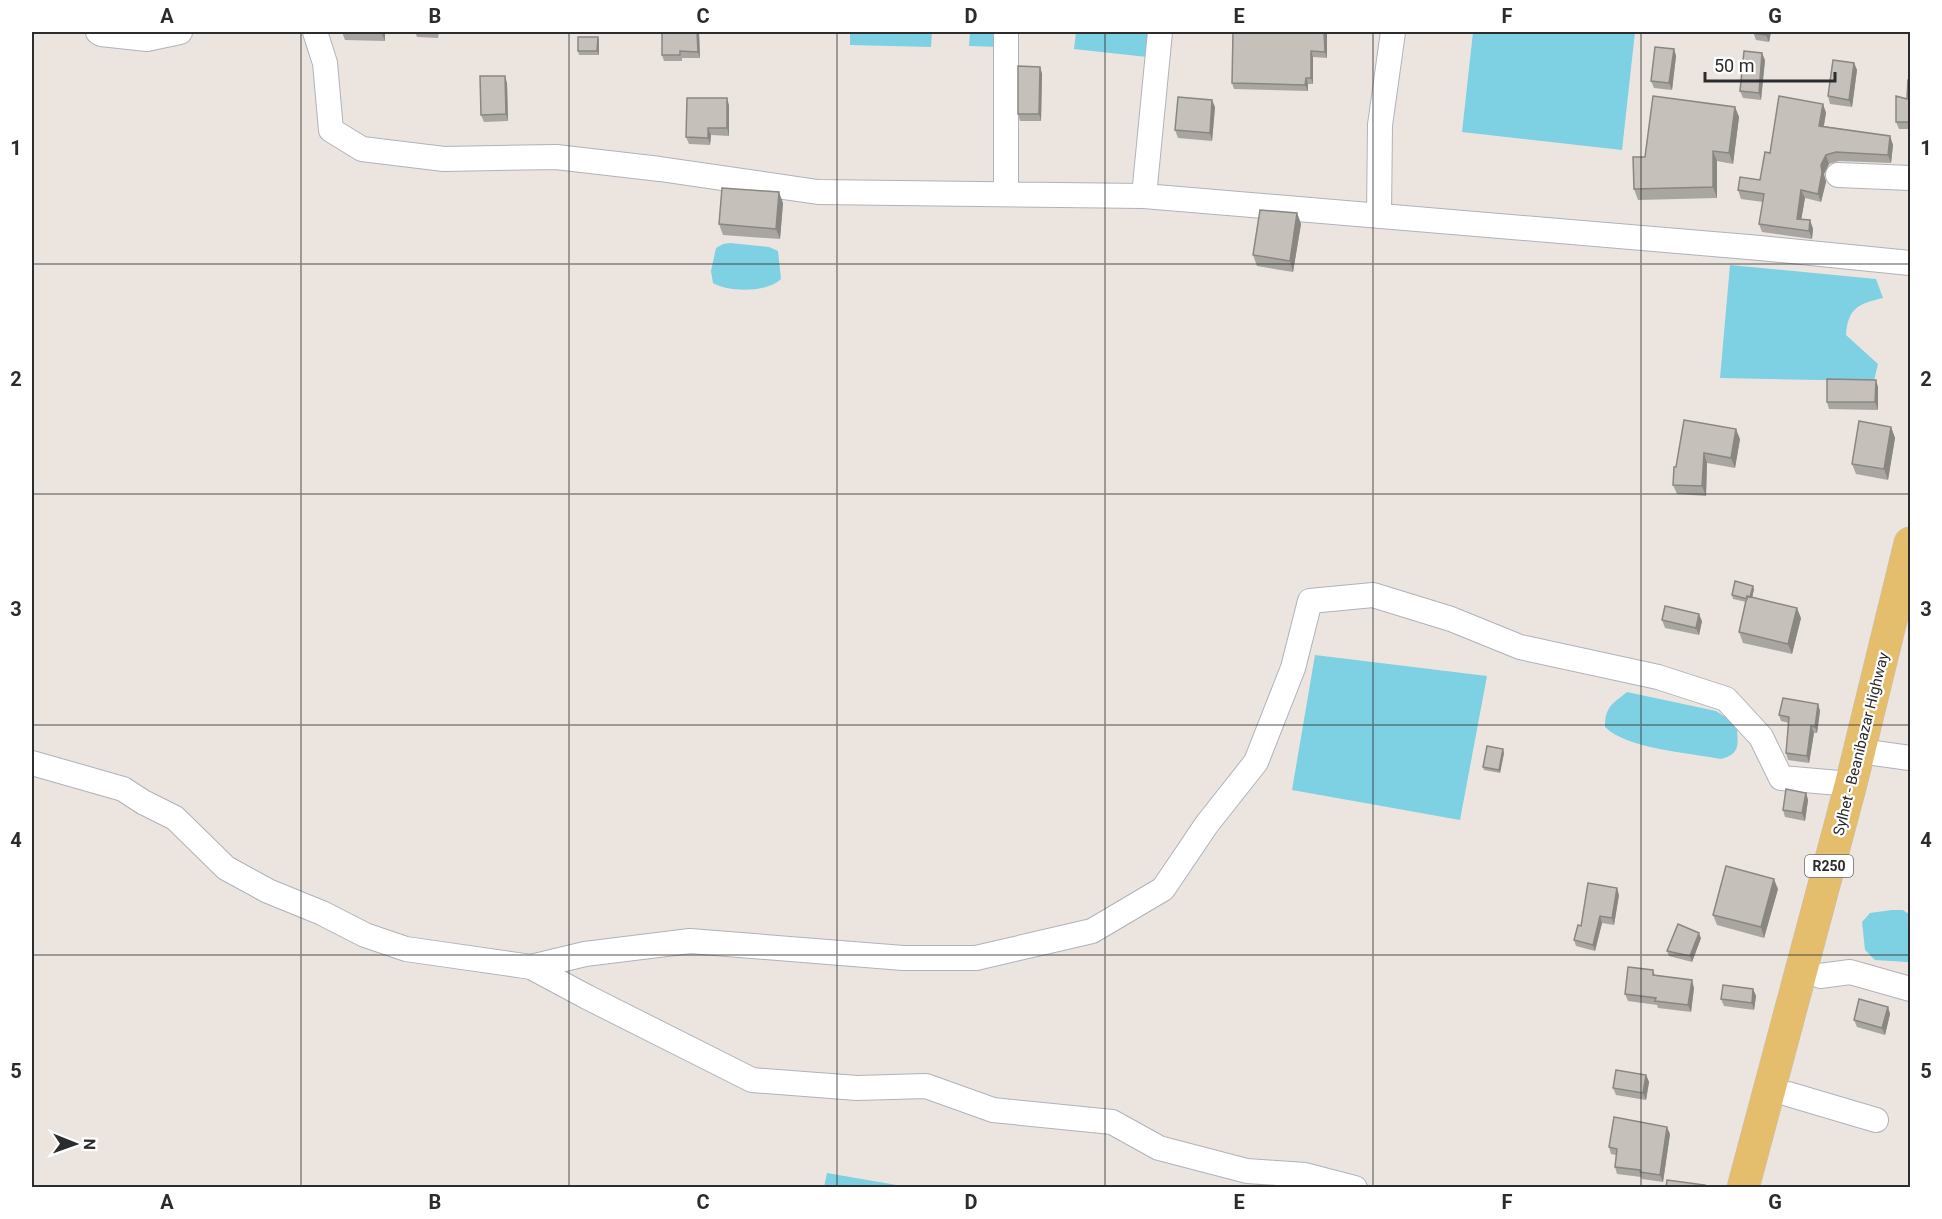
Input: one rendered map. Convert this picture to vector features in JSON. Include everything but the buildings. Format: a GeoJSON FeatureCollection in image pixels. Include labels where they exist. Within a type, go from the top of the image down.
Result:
{"type":"FeatureCollection","features":[{"type":"Feature","properties":{"kind":"main road","name":"Sylhet - Beanibazar Highway"},"geometry":{"type":"LineString","coordinates":[[1743,1188],[1851,784],[1911,543]]}},
{"type":"Feature","properties":{"kind":"main road","name":"Sylhet - Beanibazar Highway"},"geometry":{"type":"LineString","coordinates":[[1761,1188],[1804,1042],[1911,611]]}},
{"type":"Feature","properties":{"kind":"street"},"geometry":{"type":"LineString","coordinates":[[98,32],[147,39],[180,32]]}},
{"type":"Feature","properties":{"kind":"street"},"geometry":{"type":"LineString","coordinates":[[315,32],[325,63],[331,130],[362,149],[444,159],[556,157],[660,169],[818,192],[1144,196],[1748,246],[1911,263]]}},
{"type":"Feature","properties":{"kind":"street"},"geometry":{"type":"LineString","coordinates":[[1005,32],[1006,193]]}},
{"type":"Feature","properties":{"kind":"street"},"geometry":{"type":"LineString","coordinates":[[1144,196],[1160,32]]}},
{"type":"Feature","properties":{"kind":"street"},"geometry":{"type":"LineString","coordinates":[[1379,216],[1380,125],[1394,32]]}},
{"type":"Feature","properties":{"kind":"street"},"geometry":{"type":"LineString","coordinates":[[1838,175],[1911,178]]}},
{"type":"Feature","properties":{"kind":"street"},"geometry":{"type":"LineString","coordinates":[[531,967],[585,954],[690,941],[903,958],[976,958],[1092,931],[1163,889],[1207,824],[1256,762],[1293,668],[1310,601],[1373,595],[1451,619],[1520,646],[1658,677],[1726,699],[1761,737],[1781,778],[1851,784]]}},
{"type":"Feature","properties":{"kind":"street"},"geometry":{"type":"LineString","coordinates":[[1874,753],[1911,758]]}},
{"type":"Feature","properties":{"kind":"street"},"geometry":{"type":"LineString","coordinates":[[32,763],[123,789],[175,818],[226,868],[268,891],[322,913],[365,935],[406,949],[531,967],[752,1080],[857,1088],[926,1086],[993,1110],[1112,1122],[1159,1148],[1247,1171],[1305,1175],[1354,1188]]}},
{"type":"Feature","properties":{"kind":"street"},"geometry":{"type":"LineString","coordinates":[[1820,976],[1850,972],[1911,989]]}},
{"type":"Feature","properties":{"kind":"street"},"geometry":{"type":"LineString","coordinates":[[1788,1094],[1875,1120]]}},
{"type":"Feature","properties":{"kind":"water"},"geometry":{"type":"Polygon","coordinates":[[[850,32],[932,32],[931,47],[850,45],[850,32]]]}},
{"type":"Feature","properties":{"kind":"water"},"geometry":{"type":"Polygon","coordinates":[[[970,32],[1000,32],[999,47],[969,46],[970,32]]]}},
{"type":"Feature","properties":{"kind":"water"},"geometry":{"type":"Polygon","coordinates":[[[1076,32],[1149,32],[1147,57],[1074,49],[1076,32]]]}},
{"type":"Feature","properties":{"kind":"water"},"geometry":{"type":"Polygon","coordinates":[[[1473,32],[1635,32],[1622,150],[1462,132],[1473,32]]]}},
{"type":"Feature","properties":{"kind":"water"},"geometry":{"type":"Polygon","coordinates":[[[730,243],[769,247],[778,251],[781,279],[767,287],[747,290],[728,288],[713,283],[711,271],[716,248],[730,243]]]}},
{"type":"Feature","properties":{"kind":"water"},"geometry":{"type":"Polygon","coordinates":[[[1730,265],[1876,279],[1883,298],[1861,305],[1852,313],[1846,335],[1878,364],[1874,381],[1720,378],[1730,265]]]}},
{"type":"Feature","properties":{"kind":"water"},"geometry":{"type":"Polygon","coordinates":[[[1315,655],[1487,676],[1460,820],[1292,790],[1315,655]]]}},
{"type":"Feature","properties":{"kind":"water"},"geometry":{"type":"Polygon","coordinates":[[[1627,692],[1716,711],[1727,718],[1737,729],[1738,740],[1735,752],[1721,759],[1643,745],[1615,734],[1605,727],[1606,715],[1613,703],[1627,692]]]}},
{"type":"Feature","properties":{"kind":"water"},"geometry":{"type":"Polygon","coordinates":[[[1903,910],[1910,915],[1910,961],[1907,962],[1875,960],[1865,950],[1862,922],[1870,913],[1903,910]]]}},
{"type":"Feature","properties":{"kind":"water"},"geometry":{"type":"Polygon","coordinates":[[[827,1173],[908,1187],[824,1187],[827,1173]]]}}]}
